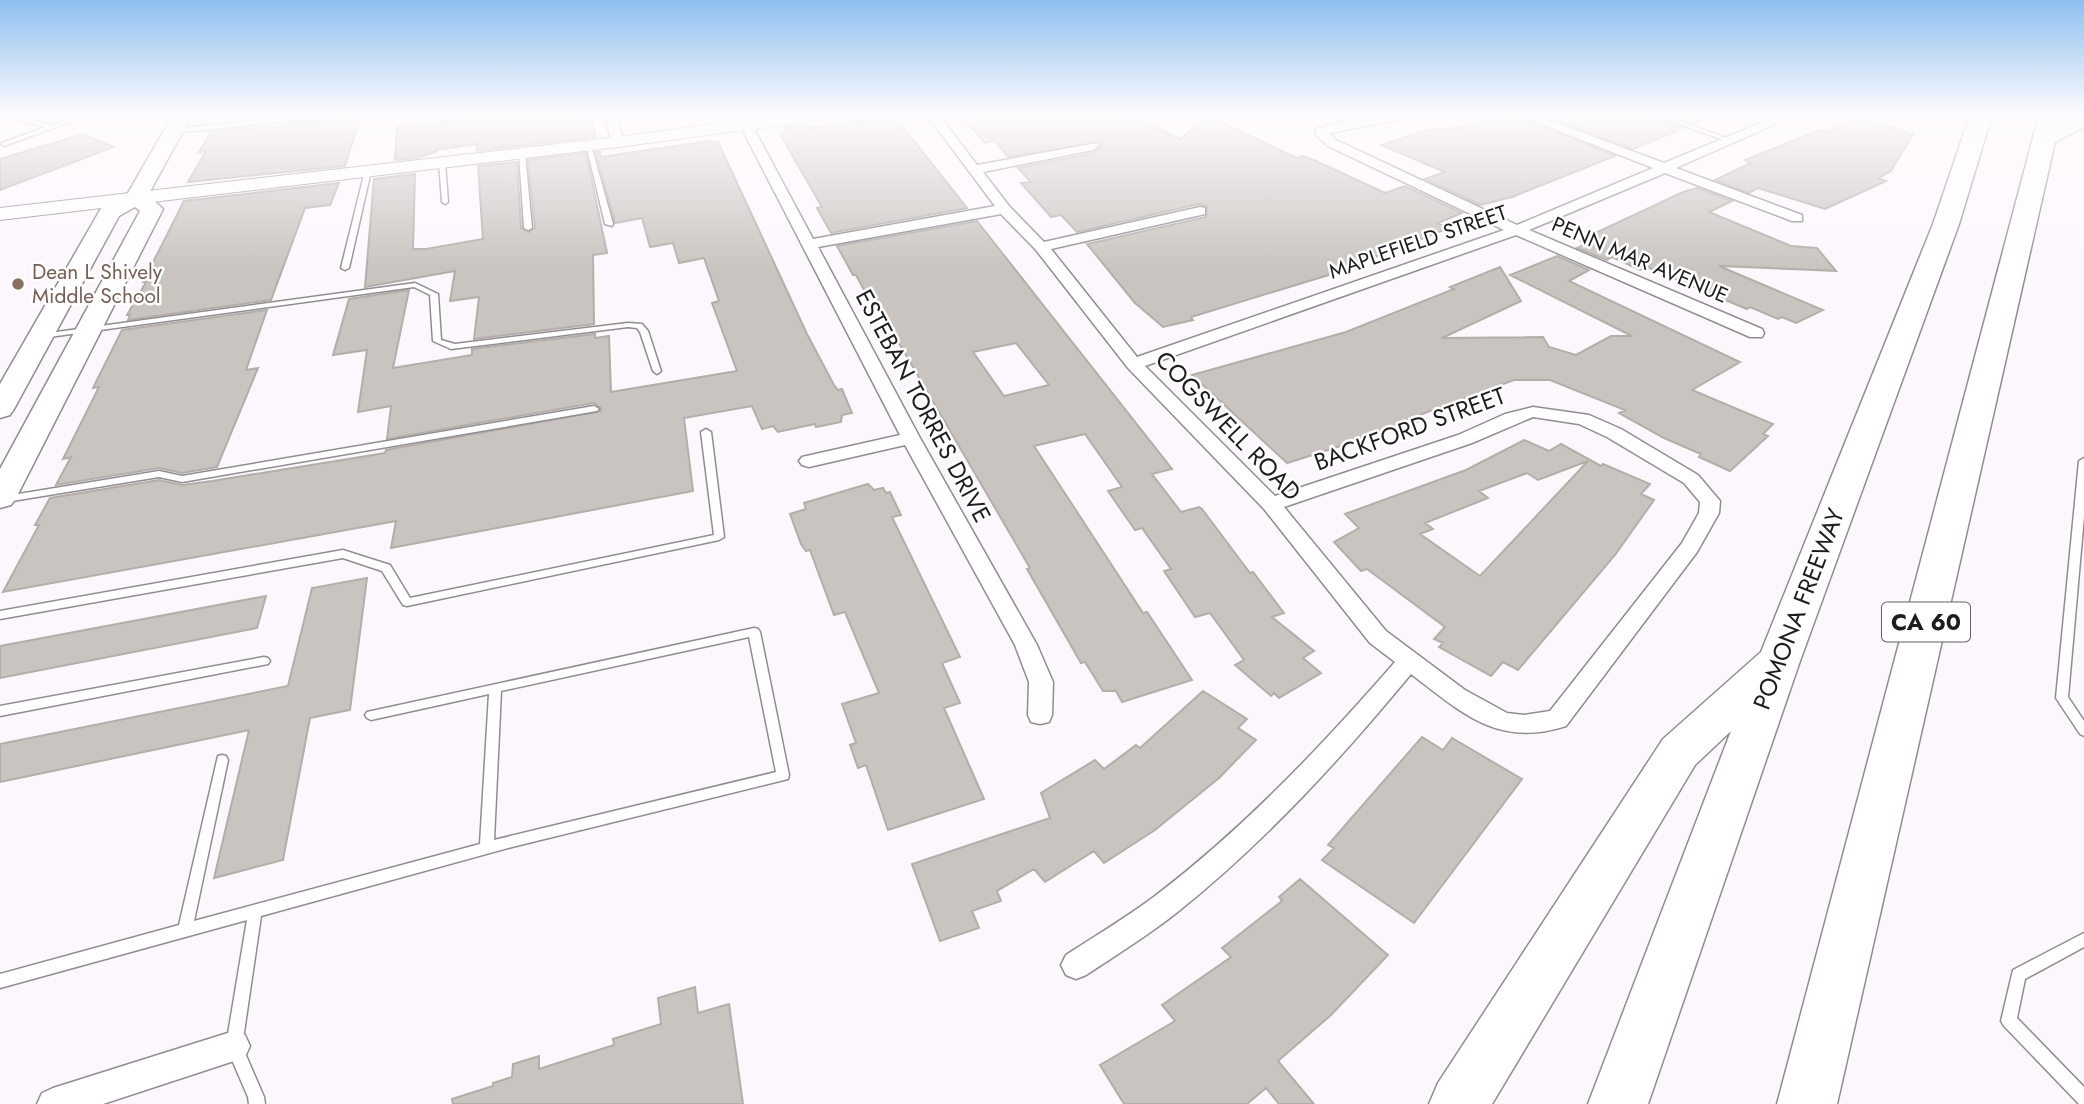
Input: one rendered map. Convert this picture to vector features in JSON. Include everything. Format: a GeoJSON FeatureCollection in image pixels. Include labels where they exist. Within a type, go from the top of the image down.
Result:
{"type":"FeatureCollection","features":[{"type":"Feature","properties":{"kind":"highway","name":"POMONA FREEWAY"},"geometry":{"type":"LineString","coordinates":[[1618,1104],[1779,661],[1946,224],[1963,167]]}},
{"type":"Feature","properties":{"kind":"highway","name":"CA 60"},"geometry":{"type":"LineString","coordinates":[[1807,1104],[2037,167]]}},
{"type":"Feature","properties":{"kind":"highway"},"geometry":{"type":"LineString","coordinates":[[1459,1104],[1679,752],[1779,661]]}},
{"type":"Feature","properties":{"kind":"main road"},"geometry":{"type":"LineString","coordinates":[[0,409],[110,212],[136,197],[153,167]]}},
{"type":"Feature","properties":{"kind":"main road"},"geometry":{"type":"LineString","coordinates":[[0,499],[152,209],[136,197]]}},
{"type":"Feature","properties":{"kind":"street"},"geometry":{"type":"LineString","coordinates":[[0,214],[405,167]]}},
{"type":"Feature","properties":{"kind":"street","name":"ESTEBAN TORRES DRIVE"},"geometry":{"type":"LineString","coordinates":[[768,167],[911,438],[1026,645],[1041,682],[1040,715]]}},
{"type":"Feature","properties":{"kind":"street","name":"COGSWELL ROAD"},"geometry":{"type":"LineString","coordinates":[[974,167],[1004,209],[1041,247],[1134,364],[1271,503],[1378,637],[1408,662],[1482,712],[1502,722],[1524,725]]}},
{"type":"Feature","properties":{"kind":"street"},"geometry":{"type":"LineString","coordinates":[[976,169],[989,167]]}},
{"type":"Feature","properties":{"kind":"street","name":"PENN MAR AVENUE"},"geometry":{"type":"LineString","coordinates":[[1382,167],[1517,230],[1756,333]]}},
{"type":"Feature","properties":{"kind":"street"},"geometry":{"type":"LineString","coordinates":[[1663,167],[1797,218]]}},
{"type":"Feature","properties":{"kind":"street","name":"MAPLEFIELD STREET"},"geometry":{"type":"LineString","coordinates":[[1134,364],[1517,230],[1663,167]]}},
{"type":"Feature","properties":{"kind":"street"},"geometry":{"type":"LineString","coordinates":[[808,244],[1004,209]]}},
{"type":"Feature","properties":{"kind":"street"},"geometry":{"type":"LineString","coordinates":[[1041,247],[1200,211]]}},
{"type":"Feature","properties":{"kind":"street","name":"BACKFORD STREET"},"geometry":{"type":"LineString","coordinates":[[1271,503],[1465,439],[1511,418],[1533,412],[1583,419],[1614,433],[1691,479],[1710,501],[1705,523],[1690,547],[1557,719],[1524,725]]}},
{"type":"Feature","properties":{"kind":"street"},"geometry":{"type":"LineString","coordinates":[[809,461],[911,438]]}},
{"type":"Feature","properties":{"kind":"street"},"geometry":{"type":"LineString","coordinates":[[1076,965],[1164,906],[1256,828],[1336,748],[1408,662]]}},
{"type":"Feature","properties":{"kind":"street"},"geometry":{"type":"LineString","coordinates":[[53,1104],[234,1046]]}},
{"type":"Feature","properties":{"kind":"lane"},"geometry":{"type":"LineString","coordinates":[[442,167],[445,202]]}},
{"type":"Feature","properties":{"kind":"lane"},"geometry":{"type":"LineString","coordinates":[[523,167],[528,228]]}},
{"type":"Feature","properties":{"kind":"lane"},"geometry":{"type":"LineString","coordinates":[[593,167],[609,224]]}},
{"type":"Feature","properties":{"kind":"lane"},"geometry":{"type":"LineString","coordinates":[[345,268],[368,171]]}},
{"type":"Feature","properties":{"kind":"lane"},"geometry":{"type":"LineString","coordinates":[[40,337],[89,328],[415,285],[434,294],[436,341],[443,346],[454,347],[628,324],[639,326],[644,331],[657,371]]}},
{"type":"Feature","properties":{"kind":"lane"},"geometry":{"type":"LineString","coordinates":[[0,499],[159,474],[183,479],[594,409]]}},
{"type":"Feature","properties":{"kind":"lane"},"geometry":{"type":"LineString","coordinates":[[0,615],[343,554],[386,568],[407,602],[719,537],[706,432]]}},
{"type":"Feature","properties":{"kind":"lane"},"geometry":{"type":"LineString","coordinates":[[2084,461],[2062,698],[2084,731]]}},
{"type":"Feature","properties":{"kind":"lane"},"geometry":{"type":"LineString","coordinates":[[0,981],[487,848],[783,775],[754,632],[371,715]]}},
{"type":"Feature","properties":{"kind":"lane"},"geometry":{"type":"LineString","coordinates":[[0,711],[264,661]]}},
{"type":"Feature","properties":{"kind":"lane"},"geometry":{"type":"LineString","coordinates":[[487,848],[495,688]]}},
{"type":"Feature","properties":{"kind":"lane"},"geometry":{"type":"LineString","coordinates":[[185,930],[222,760]]}},
{"type":"Feature","properties":{"kind":"lane"},"geometry":{"type":"LineString","coordinates":[[255,911],[234,1046],[257,1104]]}},
{"type":"Feature","properties":{"kind":"lane"},"geometry":{"type":"LineString","coordinates":[[2084,940],[2018,975],[2009,1021],[2084,1098]]}},
{"type":"Feature","properties":{"kind":"building"},"geometry":{"type":"Polygon","coordinates":[[[0,167],[62,167],[0,190],[0,167]]]}},
{"type":"Feature","properties":{"kind":"building"},"geometry":{"type":"Polygon","coordinates":[[[197,167],[340,167],[188,182],[197,167]]]}},
{"type":"Feature","properties":{"kind":"building"},"geometry":{"type":"Polygon","coordinates":[[[478,167],[517,167],[521,228],[529,232],[535,228],[529,167],[589,167],[607,253],[593,255],[594,324],[474,339],[479,297],[450,301],[455,271],[365,287],[374,179],[415,174],[413,249],[483,239],[478,167]]]}},
{"type":"Feature","properties":{"kind":"building"},"geometry":{"type":"Polygon","coordinates":[[[600,167],[729,167],[807,334],[834,385],[838,390],[842,389],[852,413],[842,415],[841,422],[816,427],[815,424],[778,432],[773,426],[762,429],[752,406],[684,418],[693,491],[391,548],[396,521],[3,592],[39,525],[35,525],[50,498],[159,480],[182,485],[212,481],[385,453],[386,450],[601,411],[594,403],[387,439],[391,406],[358,412],[367,350],[333,355],[349,299],[409,290],[393,368],[472,355],[472,349],[595,334],[595,338],[609,336],[611,392],[737,371],[712,303],[719,301],[704,258],[679,263],[673,243],[650,247],[642,218],[615,223],[600,167]]]}},
{"type":"Feature","properties":{"kind":"building"},"geometry":{"type":"Polygon","coordinates":[[[799,167],[934,167],[967,208],[831,233],[817,208],[822,207],[799,167]]]}},
{"type":"Feature","properties":{"kind":"building"},"geometry":{"type":"Polygon","coordinates":[[[1328,167],[1385,193],[1405,186],[1462,213],[1438,223],[1449,228],[1332,274],[1191,317],[1193,320],[1163,327],[1135,303],[1087,244],[1206,217],[1207,206],[1199,204],[1077,232],[1061,215],[1051,217],[1021,183],[1031,182],[1018,168],[1328,167]]]}},
{"type":"Feature","properties":{"kind":"building"},"geometry":{"type":"Polygon","coordinates":[[[1432,167],[1589,167],[1512,197],[1480,205],[1425,179],[1445,172],[1432,167]]]}},
{"type":"Feature","properties":{"kind":"building"},"geometry":{"type":"Polygon","coordinates":[[[1744,167],[1894,167],[1878,178],[1886,181],[1825,209],[1758,188],[1749,193],[1715,180],[1744,167]]]}},
{"type":"Feature","properties":{"kind":"building"},"geometry":{"type":"Polygon","coordinates":[[[339,183],[330,205],[305,208],[271,300],[128,320],[130,315],[127,315],[146,282],[143,282],[184,201],[339,183]]]}},
{"type":"Feature","properties":{"kind":"building"},"geometry":{"type":"Polygon","coordinates":[[[1697,188],[1732,201],[1709,212],[1791,246],[1817,248],[1836,271],[1719,266],[1823,310],[1796,323],[1782,317],[1778,319],[1750,307],[1747,309],[1647,267],[1640,270],[1612,257],[1607,260],[1577,248],[1586,244],[1581,241],[1594,236],[1591,235],[1697,188]]]}},
{"type":"Feature","properties":{"kind":"building"},"geometry":{"type":"Polygon","coordinates":[[[977,221],[1172,469],[1152,474],[1181,512],[1199,507],[1202,509],[1284,613],[1272,617],[1314,651],[1303,658],[1321,673],[1279,698],[1274,693],[1271,696],[1235,665],[1244,660],[1210,613],[1195,617],[1164,571],[1171,569],[1142,528],[1135,530],[1108,491],[1122,487],[1085,434],[1034,446],[1143,613],[1147,612],[1192,680],[1122,702],[1116,691],[1103,691],[1085,662],[1081,663],[1027,569],[1030,568],[868,290],[864,290],[856,275],[853,275],[837,246],[977,221]],[[1016,343],[973,352],[1004,396],[1049,385],[1016,343]]]}},
{"type":"Feature","properties":{"kind":"building"},"geometry":{"type":"Polygon","coordinates":[[[1557,256],[1589,270],[1569,281],[1740,362],[1692,390],[1773,424],[1763,434],[1768,436],[1730,471],[1619,413],[1625,410],[1550,380],[1514,380],[1414,417],[1419,421],[1287,463],[1192,375],[1346,332],[1454,289],[1450,287],[1500,267],[1521,301],[1442,338],[1543,337],[1549,347],[1576,355],[1611,336],[1632,336],[1510,275],[1557,256]]]}},
{"type":"Feature","properties":{"kind":"building"},"geometry":{"type":"Polygon","coordinates":[[[267,310],[246,370],[258,368],[217,467],[182,473],[159,468],[56,485],[71,457],[63,459],[99,387],[93,388],[122,330],[267,310]]]}},
{"type":"Feature","properties":{"kind":"building"},"geometry":{"type":"Polygon","coordinates":[[[1524,440],[1549,451],[1561,444],[1601,466],[1603,464],[1650,484],[1641,494],[1654,500],[1615,555],[1518,670],[1503,662],[1491,676],[1439,647],[1443,643],[1434,639],[1445,627],[1367,569],[1361,571],[1334,542],[1359,528],[1345,514],[1466,470],[1524,440]],[[1588,461],[1538,480],[1527,473],[1479,491],[1488,498],[1425,523],[1433,529],[1420,534],[1480,576],[1588,461]]]}},
{"type":"Feature","properties":{"kind":"building"},"geometry":{"type":"Polygon","coordinates":[[[868,484],[874,490],[883,488],[886,493],[890,492],[901,515],[892,517],[960,657],[942,663],[960,703],[944,708],[984,799],[888,830],[866,765],[858,768],[850,745],[856,743],[842,704],[879,693],[845,612],[834,615],[810,550],[806,551],[801,544],[790,514],[806,509],[804,503],[868,484]]]}},
{"type":"Feature","properties":{"kind":"building"},"geometry":{"type":"Polygon","coordinates":[[[367,578],[350,710],[310,718],[283,860],[214,878],[249,730],[0,782],[0,744],[288,686],[312,588],[367,578]]]}},
{"type":"Feature","properties":{"kind":"building"},"geometry":{"type":"Polygon","coordinates":[[[266,596],[257,628],[0,678],[0,646],[266,596]]]}},
{"type":"Feature","properties":{"kind":"building"},"geometry":{"type":"Polygon","coordinates":[[[1203,691],[1247,719],[1238,728],[1256,740],[1219,778],[1155,830],[1104,863],[1094,851],[1045,882],[1034,869],[997,891],[1001,901],[972,911],[979,928],[940,941],[912,864],[1050,818],[1041,793],[1095,760],[1104,769],[1136,745],[1140,748],[1203,691]]]}},
{"type":"Feature","properties":{"kind":"building"},"geometry":{"type":"Polygon","coordinates":[[[1422,737],[1443,750],[1452,738],[1522,779],[1414,923],[1322,860],[1334,848],[1328,845],[1422,737]]]}},
{"type":"Feature","properties":{"kind":"building"},"geometry":{"type":"Polygon","coordinates":[[[1300,879],[1388,955],[1331,1015],[1278,1061],[1314,1104],[1279,1104],[1266,1088],[1247,1104],[1124,1104],[1100,1065],[1175,1021],[1162,1005],[1231,957],[1222,948],[1282,901],[1279,897],[1300,879]]]}},
{"type":"Feature","properties":{"kind":"building"},"geometry":{"type":"Polygon","coordinates":[[[695,987],[698,1013],[729,1004],[743,1104],[453,1104],[452,1099],[512,1077],[513,1064],[539,1056],[539,1069],[614,1045],[613,1039],[661,1024],[658,998],[695,987]]]}},
{"type":"Feature","properties":{"kind":"place","name":"Dean L Shively Middle School"},"geometry":{"type":"Point","coordinates":[18,284]}}]}
